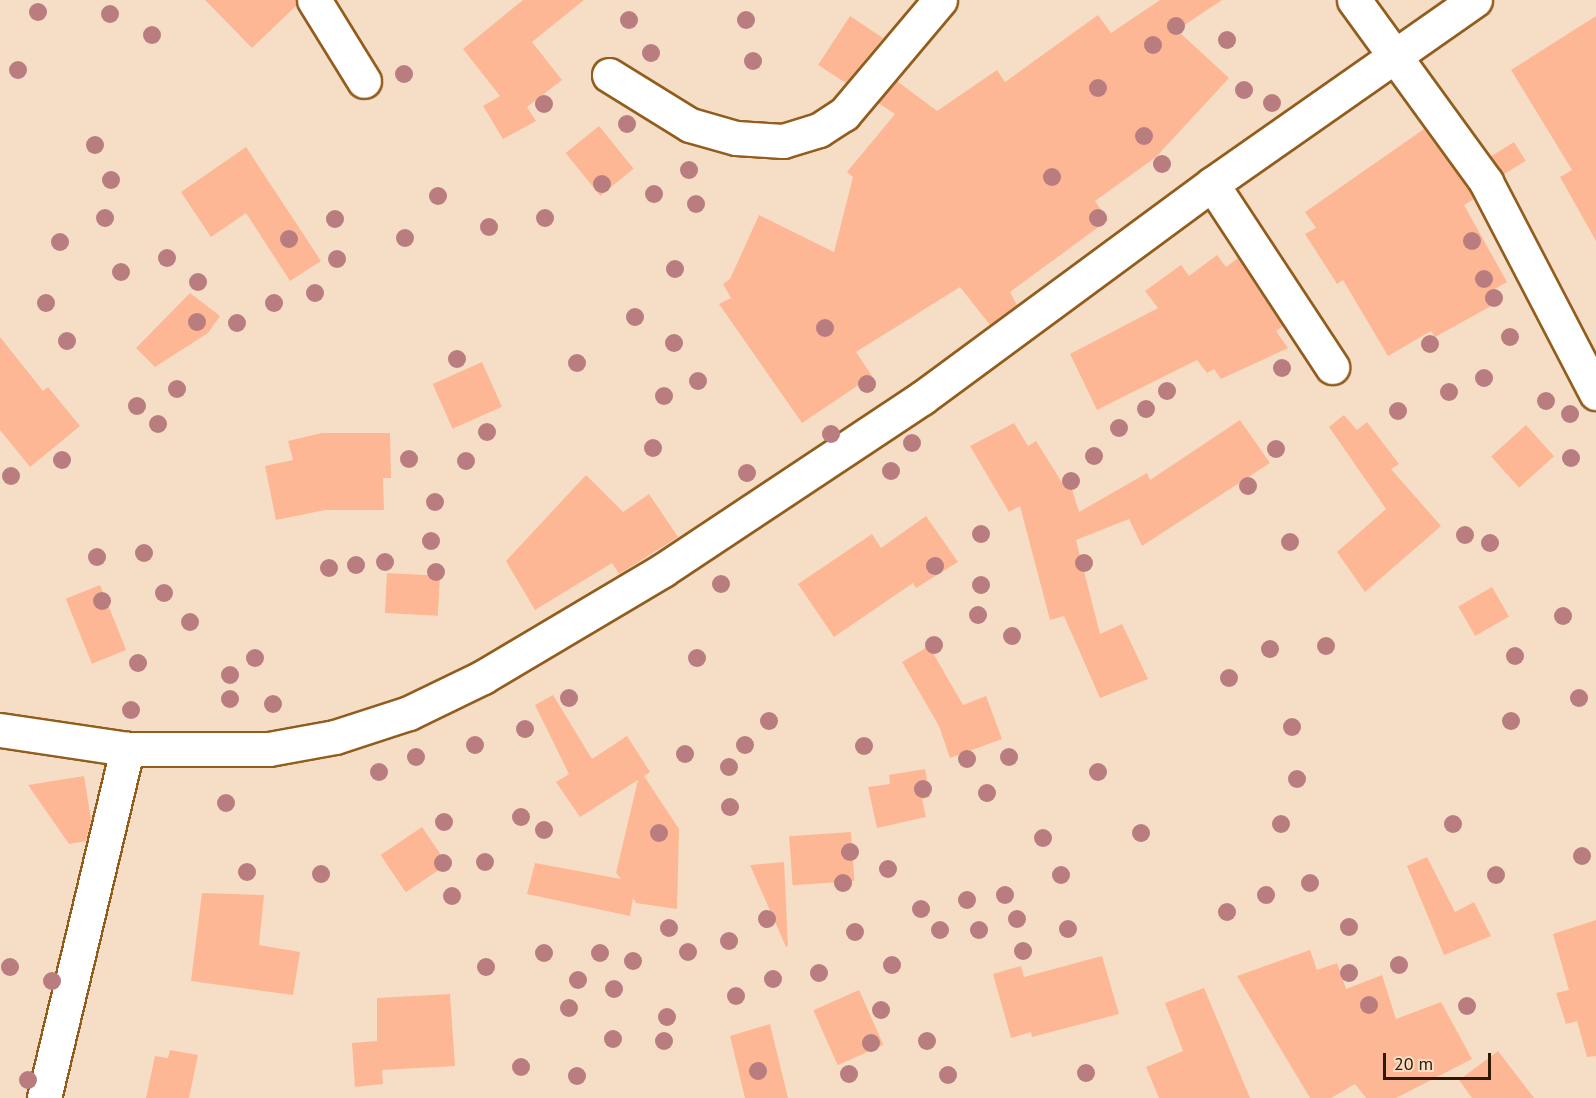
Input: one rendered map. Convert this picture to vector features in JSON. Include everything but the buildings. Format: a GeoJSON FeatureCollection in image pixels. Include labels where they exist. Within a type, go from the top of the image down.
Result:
{"type":"FeatureCollection","features":[{"type":"Feature","properties":{"kind":"street"},"geometry":{"type":"LineString","coordinates":[[314,0],[364,81]]}},
{"type":"Feature","properties":{"kind":"street"},"geometry":{"type":"LineString","coordinates":[[609,75],[690,125],[736,138],[783,141],[819,130],[844,114],[940,0]]}},
{"type":"Feature","properties":{"kind":"street"},"geometry":{"type":"LineString","coordinates":[[1354,0],[1486,182],[1596,393]]}},
{"type":"Feature","properties":{"kind":"street"},"geometry":{"type":"LineString","coordinates":[[0,730],[127,749],[269,749],[335,737],[409,713],[483,677],[663,570],[922,398],[1212,184],[1475,0]]}},
{"type":"Feature","properties":{"kind":"street"},"geometry":{"type":"LineString","coordinates":[[1212,184],[1332,367]]}},
{"type":"Feature","properties":{"kind":"street"},"geometry":{"type":"LineString","coordinates":[[44,1098],[127,749]]}}]}
